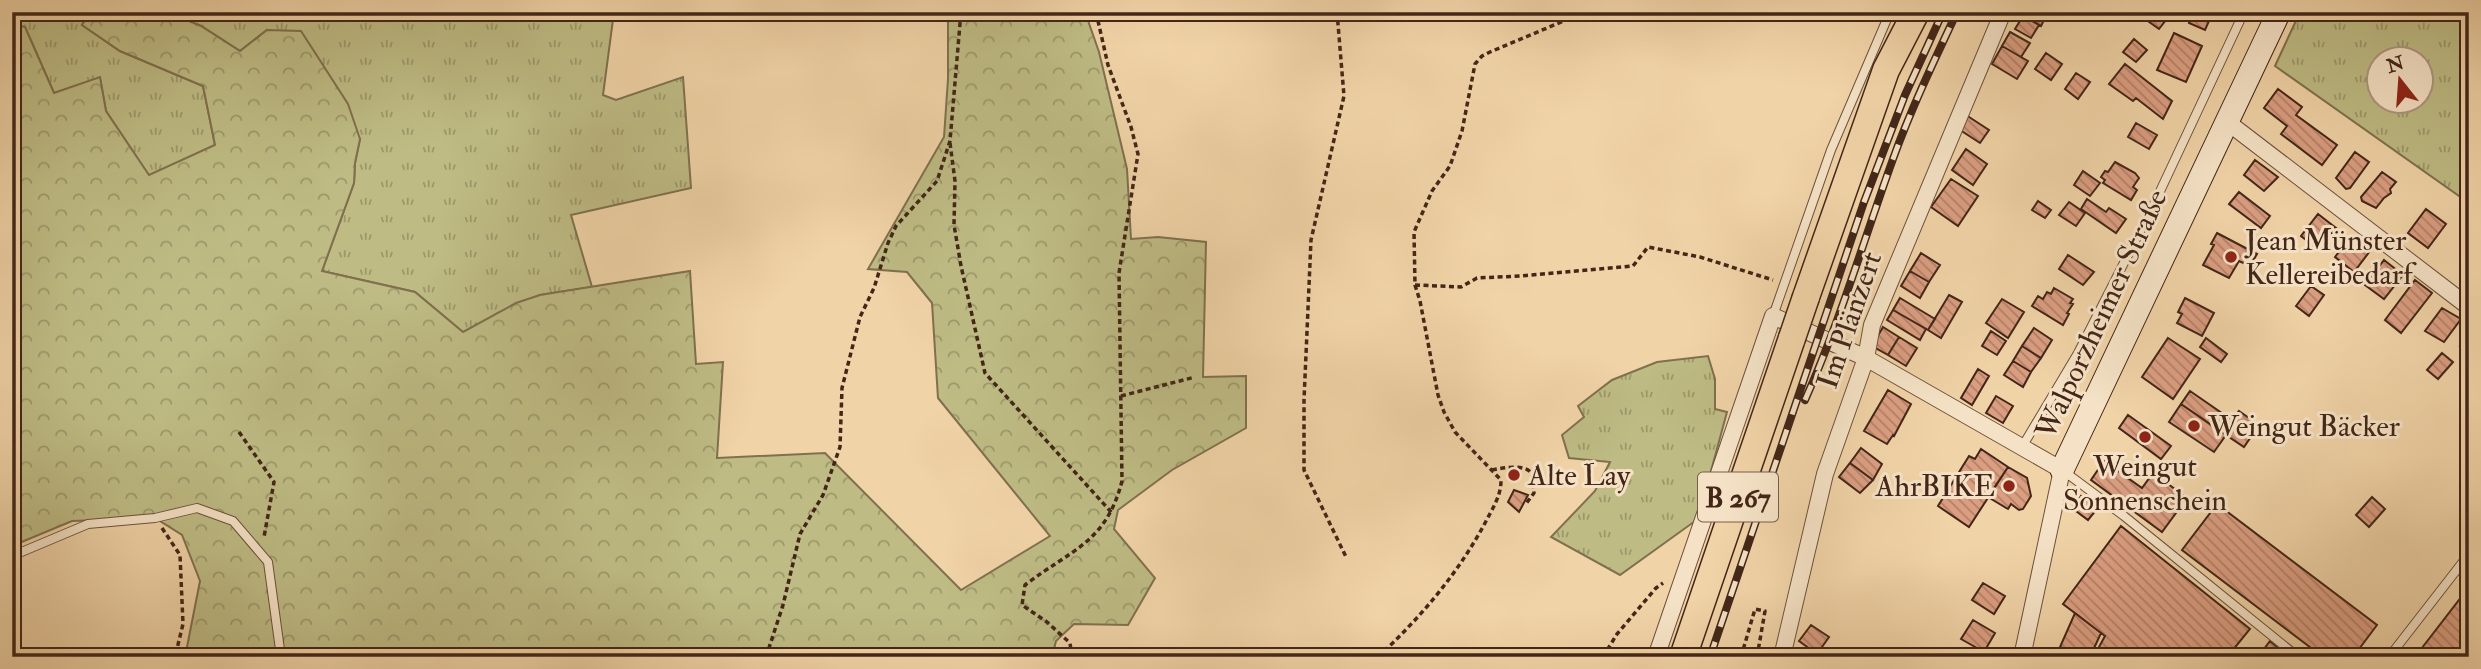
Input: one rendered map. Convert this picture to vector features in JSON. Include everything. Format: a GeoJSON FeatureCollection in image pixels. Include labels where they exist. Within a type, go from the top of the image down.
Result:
{"type":"FeatureCollection","features":[{"type":"Feature","properties":{"kind":"main road","name":"B 267"},"geometry":{"type":"LineString","coordinates":[[1683,657],[1792,338],[1796,290],[1886,70],[1916,12]]}},
{"type":"Feature","properties":{"kind":"street","name":"Im Plänzert"},"geometry":{"type":"LineString","coordinates":[[1782,657],[1825,474],[1866,358],[1872,326],[2003,12]]}},
{"type":"Feature","properties":{"kind":"street","name":"Walporzheimer Straße"},"geometry":{"type":"LineString","coordinates":[[2022,657],[2062,470],[2279,12]]}},
{"type":"Feature","properties":{"kind":"street"},"geometry":{"type":"LineString","coordinates":[[2226,121],[2469,307]]}},
{"type":"Feature","properties":{"kind":"street"},"geometry":{"type":"LineString","coordinates":[[1656,657],[1773,316],[1866,358],[2062,470]]}},
{"type":"Feature","properties":{"kind":"lane"},"geometry":{"type":"LineString","coordinates":[[1773,316],[1796,290],[1831,150],[1891,12]]}},
{"type":"Feature","properties":{"kind":"lane"},"geometry":{"type":"LineString","coordinates":[[2022,447],[2078,353],[2149,214],[2244,12]]}},
{"type":"Feature","properties":{"kind":"lane"},"geometry":{"type":"LineString","coordinates":[[2062,470],[2124,516],[2298,657]]}},
{"type":"Feature","properties":{"kind":"lane"},"geometry":{"type":"LineString","coordinates":[[12,555],[88,524],[155,517],[197,508],[233,521],[268,562],[281,657]]}},
{"type":"Feature","properties":{"kind":"lane"},"geometry":{"type":"LineString","coordinates":[[2389,657],[2469,554]]}},
{"type":"Feature","properties":{"kind":"path"},"geometry":{"type":"LineString","coordinates":[[961,12],[950,141],[955,181],[954,226],[985,373],[1112,513]]}},
{"type":"Feature","properties":{"kind":"path"},"geometry":{"type":"LineString","coordinates":[[1072,657],[1070,643],[1047,622],[1022,605],[1025,585],[1086,544],[1112,513],[1122,481],[1119,273],[1138,154],[1108,65],[1096,12]]}},
{"type":"Feature","properties":{"kind":"path"},"geometry":{"type":"LineString","coordinates":[[1337,12],[1344,96],[1311,240],[1304,400],[1304,470],[1348,559]]}},
{"type":"Feature","properties":{"kind":"path"},"geometry":{"type":"LineString","coordinates":[[1378,657],[1439,593],[1472,546],[1501,494],[1501,480],[1455,432],[1437,395],[1415,285],[1414,232],[1432,191],[1450,166],[1462,131],[1475,64],[1490,52],[1585,12]]}},
{"type":"Feature","properties":{"kind":"path"},"geometry":{"type":"LineString","coordinates":[[766,657],[783,605],[800,534],[823,495],[840,447],[842,388],[860,317],[874,288],[896,226],[937,181],[950,141]]}},
{"type":"Feature","properties":{"kind":"path"},"geometry":{"type":"LineString","coordinates":[[1415,285],[1461,287],[1477,278],[1633,266],[1648,247],[1700,257],[1796,290]]}},
{"type":"Feature","properties":{"kind":"path"},"geometry":{"type":"LineString","coordinates":[[1121,396],[1195,377]]}},
{"type":"Feature","properties":{"kind":"path"},"geometry":{"type":"LineString","coordinates":[[239,432],[274,482],[261,553]]}},
{"type":"Feature","properties":{"kind":"path"},"geometry":{"type":"LineString","coordinates":[[1492,470],[1513,468],[1531,473],[1534,493],[1525,505]]}},
{"type":"Feature","properties":{"kind":"path"},"geometry":{"type":"LineString","coordinates":[[155,517],[180,555],[183,624],[175,657]]}},
{"type":"Feature","properties":{"kind":"path"},"geometry":{"type":"LineString","coordinates":[[1603,657],[1617,634],[1656,588],[1686,567]]}},
{"type":"Feature","properties":{"kind":"path"},"geometry":{"type":"LineString","coordinates":[[1741,657],[1755,609],[1765,611],[1757,657]]}},
{"type":"Feature","properties":{"kind":"green space"},"geometry":{"type":"Polygon","coordinates":[[[12,12],[90,12],[82,25],[120,51],[203,86],[215,145],[149,176],[106,111],[100,78],[54,93],[25,27],[12,25],[12,12]]]}},
{"type":"Feature","properties":{"kind":"green space"},"geometry":{"type":"Polygon","coordinates":[[[90,12],[167,12],[201,26],[240,51],[267,30],[301,31],[348,104],[360,139],[354,183],[322,271],[415,292],[463,332],[516,303],[540,295],[690,271],[696,364],[723,362],[717,458],[825,453],[961,590],[1050,536],[938,398],[932,303],[907,272],[868,269],[944,137],[948,79],[948,12],[1085,12],[1099,52],[1127,169],[1131,239],[1158,237],[1206,242],[1203,377],[1246,376],[1246,428],[1172,470],[1118,510],[1114,529],[1155,578],[1128,625],[1074,624],[1056,641],[1052,657],[185,657],[200,581],[182,535],[155,518],[72,521],[12,546],[12,25],[25,27],[54,93],[100,77],[106,111],[149,175],[215,145],[203,86],[120,51],[82,25],[90,12]]]}},
{"type":"Feature","properties":{"kind":"green space"},"geometry":{"type":"Polygon","coordinates":[[[167,12],[614,12],[603,95],[616,100],[683,77],[691,188],[571,215],[592,287],[540,295],[498,313],[464,333],[415,292],[322,271],[354,183],[360,139],[267,30],[240,51],[201,26],[167,12]]]}},
{"type":"Feature","properties":{"kind":"green space"},"geometry":{"type":"Polygon","coordinates":[[[2300,12],[2469,12],[2469,203],[2275,66],[2300,12]]]}},
{"type":"Feature","properties":{"kind":"green space"},"geometry":{"type":"Polygon","coordinates":[[[1708,356],[1715,379],[1715,409],[1727,412],[1698,519],[1620,575],[1551,537],[1595,491],[1610,462],[1569,458],[1562,435],[1584,417],[1578,406],[1612,380],[1657,362],[1708,356]]]}},
{"type":"Feature","properties":{"kind":"building"},"geometry":{"type":"Polygon","coordinates":[[[2019,12],[2048,12],[2041,26],[2019,12]]]}},
{"type":"Feature","properties":{"kind":"building"},"geometry":{"type":"Polygon","coordinates":[[[2150,12],[2165,12],[2169,16],[2159,29],[2145,19],[2150,12]]]}},
{"type":"Feature","properties":{"kind":"building"},"geometry":{"type":"Polygon","coordinates":[[[2194,12],[2213,12],[2205,30],[2189,23],[2194,12]]]}},
{"type":"Feature","properties":{"kind":"building"},"geometry":{"type":"Polygon","coordinates":[[[2023,16],[2039,25],[2031,38],[2015,29],[2023,16]]]}},
{"type":"Feature","properties":{"kind":"building"},"geometry":{"type":"Polygon","coordinates":[[[2010,32],[2030,43],[2021,57],[2002,46],[2010,32]]]}},
{"type":"Feature","properties":{"kind":"building"},"geometry":{"type":"Polygon","coordinates":[[[2174,33],[2202,46],[2186,82],[2157,70],[2174,33]]]}},
{"type":"Feature","properties":{"kind":"building"},"geometry":{"type":"Polygon","coordinates":[[[2134,39],[2147,50],[2136,62],[2123,52],[2134,39]]]}},
{"type":"Feature","properties":{"kind":"building"},"geometry":{"type":"Polygon","coordinates":[[[2002,46],[2028,61],[2017,79],[1992,64],[2002,46]]]}},
{"type":"Feature","properties":{"kind":"building"},"geometry":{"type":"Polygon","coordinates":[[[2046,53],[2062,64],[2051,80],[2035,69],[2046,53]]]}},
{"type":"Feature","properties":{"kind":"building"},"geometry":{"type":"Polygon","coordinates":[[[2125,64],[2172,101],[2163,119],[2136,98],[2133,101],[2109,84],[2125,64]]]}},
{"type":"Feature","properties":{"kind":"building"},"geometry":{"type":"Polygon","coordinates":[[[2076,73],[2090,82],[2078,99],[2065,89],[2076,73]]]}},
{"type":"Feature","properties":{"kind":"building"},"geometry":{"type":"Polygon","coordinates":[[[2278,89],[2302,107],[2296,115],[2337,145],[2322,165],[2281,134],[2287,126],[2264,108],[2278,89]]]}},
{"type":"Feature","properties":{"kind":"building"},"geometry":{"type":"Polygon","coordinates":[[[1966,115],[1989,130],[1980,143],[1957,128],[1966,115]]]}},
{"type":"Feature","properties":{"kind":"building"},"geometry":{"type":"Polygon","coordinates":[[[2136,123],[2157,135],[2149,149],[2128,137],[2136,123]]]}},
{"type":"Feature","properties":{"kind":"building"},"geometry":{"type":"Polygon","coordinates":[[[1966,149],[1987,164],[1973,185],[1952,170],[1966,149]]]}},
{"type":"Feature","properties":{"kind":"building"},"geometry":{"type":"Polygon","coordinates":[[[2355,152],[2369,162],[2350,188],[2346,189],[2336,178],[2355,152]]]}},
{"type":"Feature","properties":{"kind":"building"},"geometry":{"type":"Polygon","coordinates":[[[2255,160],[2278,177],[2264,191],[2244,175],[2255,160]]]}},
{"type":"Feature","properties":{"kind":"building"},"geometry":{"type":"Polygon","coordinates":[[[2115,162],[2139,178],[2133,187],[2137,190],[2131,200],[2103,183],[2105,180],[2101,177],[2115,162]]]}},
{"type":"Feature","properties":{"kind":"building"},"geometry":{"type":"Polygon","coordinates":[[[2083,171],[2100,183],[2090,196],[2074,185],[2083,171]]]}},
{"type":"Feature","properties":{"kind":"building"},"geometry":{"type":"Polygon","coordinates":[[[2382,172],[2396,182],[2390,189],[2391,193],[2376,208],[2362,201],[2361,197],[2382,172]]]}},
{"type":"Feature","properties":{"kind":"building"},"geometry":{"type":"Polygon","coordinates":[[[1951,179],[1978,196],[1958,226],[1931,207],[1951,179]]]}},
{"type":"Feature","properties":{"kind":"building"},"geometry":{"type":"Polygon","coordinates":[[[2239,192],[2270,216],[2261,228],[2229,204],[2239,192]]]}},
{"type":"Feature","properties":{"kind":"building"},"geometry":{"type":"Polygon","coordinates":[[[2087,199],[2106,212],[2109,208],[2126,219],[2116,233],[2081,209],[2087,199]]]}},
{"type":"Feature","properties":{"kind":"building"},"geometry":{"type":"Polygon","coordinates":[[[2038,201],[2051,210],[2045,218],[2032,210],[2038,201]]]}},
{"type":"Feature","properties":{"kind":"building"},"geometry":{"type":"Polygon","coordinates":[[[2069,202],[2085,213],[2076,226],[2059,215],[2069,202]]]}},
{"type":"Feature","properties":{"kind":"building"},"geometry":{"type":"Polygon","coordinates":[[[2426,209],[2446,224],[2428,248],[2408,233],[2426,209]]]}},
{"type":"Feature","properties":{"kind":"building"},"geometry":{"type":"Polygon","coordinates":[[[2318,214],[2336,228],[2319,250],[2301,236],[2318,214]]]}},
{"type":"Feature","properties":{"kind":"building","name":"Jean Münster Kellereibedarf"},"geometry":{"type":"Polygon","coordinates":[[[2217,233],[2257,254],[2250,266],[2239,261],[2229,278],[2203,265],[2217,233]]]}},
{"type":"Feature","properties":{"kind":"building"},"geometry":{"type":"Polygon","coordinates":[[[2355,238],[2370,251],[2354,272],[2335,257],[2349,239],[2352,242],[2355,238]]]}},
{"type":"Feature","properties":{"kind":"building"},"geometry":{"type":"Polygon","coordinates":[[[1921,253],[1940,265],[1929,282],[1910,271],[1921,253]]]}},
{"type":"Feature","properties":{"kind":"building"},"geometry":{"type":"Polygon","coordinates":[[[2068,255],[2094,272],[2083,285],[2059,269],[2068,255]]]}},
{"type":"Feature","properties":{"kind":"building"},"geometry":{"type":"Polygon","coordinates":[[[2384,260],[2403,275],[2384,299],[2365,285],[2384,260]]]}},
{"type":"Feature","properties":{"kind":"building"},"geometry":{"type":"Polygon","coordinates":[[[1910,271],[1929,282],[1920,298],[1901,286],[1910,271]]]}},
{"type":"Feature","properties":{"kind":"building"},"geometry":{"type":"Polygon","coordinates":[[[2415,280],[2432,293],[2401,333],[2385,320],[2415,280]]]}},
{"type":"Feature","properties":{"kind":"building"},"geometry":{"type":"Polygon","coordinates":[[[2311,286],[2324,295],[2309,316],[2296,306],[2311,286]]]}},
{"type":"Feature","properties":{"kind":"building"},"geometry":{"type":"Polygon","coordinates":[[[2054,288],[2073,299],[2063,325],[2032,306],[2038,296],[2043,299],[2047,292],[2051,294],[2054,288]]]}},
{"type":"Feature","properties":{"kind":"building"},"geometry":{"type":"Polygon","coordinates":[[[1949,295],[1962,302],[1941,338],[1928,330],[1949,295]]]}},
{"type":"Feature","properties":{"kind":"building"},"geometry":{"type":"Polygon","coordinates":[[[1900,298],[1935,319],[1928,330],[1893,310],[1900,298]]]}},
{"type":"Feature","properties":{"kind":"building"},"geometry":{"type":"Polygon","coordinates":[[[2185,298],[2214,313],[2202,336],[2177,323],[2182,314],[2178,312],[2185,298]]]}},
{"type":"Feature","properties":{"kind":"building"},"geometry":{"type":"Polygon","coordinates":[[[2002,299],[2024,312],[2008,338],[1986,323],[2002,299]]]}},
{"type":"Feature","properties":{"kind":"building"},"geometry":{"type":"Polygon","coordinates":[[[2442,308],[2461,319],[2444,342],[2425,331],[2442,308]]]}},
{"type":"Feature","properties":{"kind":"building"},"geometry":{"type":"Polygon","coordinates":[[[1893,310],[1926,329],[1920,340],[1887,320],[1893,310]]]}},
{"type":"Feature","properties":{"kind":"building"},"geometry":{"type":"Polygon","coordinates":[[[1883,327],[1899,337],[1888,355],[1872,346],[1883,327]]]}},
{"type":"Feature","properties":{"kind":"building"},"geometry":{"type":"Polygon","coordinates":[[[2034,328],[2052,340],[2041,358],[2022,346],[2034,328]]]}},
{"type":"Feature","properties":{"kind":"building"},"geometry":{"type":"Polygon","coordinates":[[[1991,331],[2006,341],[1997,355],[1982,346],[1991,331]]]}},
{"type":"Feature","properties":{"kind":"building"},"geometry":{"type":"Polygon","coordinates":[[[2469,335],[2469,357],[2462,353],[2465,349],[2460,346],[2469,335]]]}},
{"type":"Feature","properties":{"kind":"building"},"geometry":{"type":"Polygon","coordinates":[[[1899,337],[1917,348],[1906,366],[1888,355],[1899,337]]]}},
{"type":"Feature","properties":{"kind":"building"},"geometry":{"type":"Polygon","coordinates":[[[2168,338],[2200,359],[2173,399],[2142,377],[2168,338]]]}},
{"type":"Feature","properties":{"kind":"building"},"geometry":{"type":"Polygon","coordinates":[[[2206,338],[2227,354],[2221,362],[2200,347],[2206,338]]]}},
{"type":"Feature","properties":{"kind":"building"},"geometry":{"type":"Polygon","coordinates":[[[2022,346],[2041,358],[2031,372],[2013,361],[2022,346]]]}},
{"type":"Feature","properties":{"kind":"building"},"geometry":{"type":"Polygon","coordinates":[[[2442,353],[2453,362],[2438,379],[2427,370],[2442,353]]]}},
{"type":"Feature","properties":{"kind":"building"},"geometry":{"type":"Polygon","coordinates":[[[2013,361],[2031,372],[2023,387],[2004,375],[2013,361]]]}},
{"type":"Feature","properties":{"kind":"building"},"geometry":{"type":"Polygon","coordinates":[[[1978,369],[1989,376],[1972,405],[1961,398],[1978,369]]]}},
{"type":"Feature","properties":{"kind":"building"},"geometry":{"type":"Polygon","coordinates":[[[1888,390],[1911,404],[1887,444],[1864,431],[1888,390]]]}},
{"type":"Feature","properties":{"kind":"building"},"geometry":{"type":"Polygon","coordinates":[[[2190,391],[2229,418],[2220,431],[2181,404],[2190,391]]]}},
{"type":"Feature","properties":{"kind":"building"},"geometry":{"type":"Polygon","coordinates":[[[1996,396],[2013,406],[2003,423],[1986,413],[1996,396]]]}},
{"type":"Feature","properties":{"kind":"building","name":"Weingut Bäcker"},"geometry":{"type":"Polygon","coordinates":[[[2181,404],[2226,435],[2214,452],[2169,422],[2181,404]]]}},
{"type":"Feature","properties":{"kind":"building"},"geometry":{"type":"Polygon","coordinates":[[[2239,411],[2259,425],[2244,447],[2223,433],[2239,411]]]}},
{"type":"Feature","properties":{"kind":"building","name":"Weingut Sonnenschein"},"geometry":{"type":"Polygon","coordinates":[[[2128,415],[2171,446],[2161,459],[2119,428],[2128,415]]]}},
{"type":"Feature","properties":{"kind":"building"},"geometry":{"type":"Polygon","coordinates":[[[1861,448],[1882,464],[1873,480],[1850,463],[1861,448]]]}},
{"type":"Feature","properties":{"kind":"building"},"geometry":{"type":"Polygon","coordinates":[[[1981,449],[2008,467],[1969,527],[1938,506],[1969,456],[1975,459],[1981,449]]]}},
{"type":"Feature","properties":{"kind":"building"},"geometry":{"type":"Polygon","coordinates":[[[2104,461],[2142,488],[2153,473],[2187,498],[2162,532],[2091,480],[2104,461]]]}},
{"type":"Feature","properties":{"kind":"building"},"geometry":{"type":"Polygon","coordinates":[[[1850,463],[1873,480],[1860,493],[1839,477],[1850,463]]]}},
{"type":"Feature","properties":{"kind":"building"},"geometry":{"type":"Polygon","coordinates":[[[2008,467],[2027,478],[2031,496],[2023,509],[2019,510],[2011,504],[2008,509],[1988,497],[2008,467]]]}},
{"type":"Feature","properties":{"kind":"building"},"geometry":{"type":"Polygon","coordinates":[[[1514,490],[1528,495],[1519,512],[1508,502],[1514,490]]]}},
{"type":"Feature","properties":{"kind":"building"},"geometry":{"type":"Polygon","coordinates":[[[2081,496],[2097,509],[2088,520],[2072,508],[2081,496]]]}},
{"type":"Feature","properties":{"kind":"building"},"geometry":{"type":"Polygon","coordinates":[[[2372,497],[2385,509],[2369,527],[2356,515],[2372,497]]]}},
{"type":"Feature","properties":{"kind":"building"},"geometry":{"type":"Polygon","coordinates":[[[2217,504],[2377,625],[2353,657],[2323,657],[2182,550],[2217,504]]]}},
{"type":"Feature","properties":{"kind":"building"},"geometry":{"type":"Polygon","coordinates":[[[2121,526],[2250,629],[2232,651],[2239,657],[2108,657],[2099,647],[2105,636],[2063,604],[2121,526]]]}},
{"type":"Feature","properties":{"kind":"building"},"geometry":{"type":"Polygon","coordinates":[[[1983,583],[2005,596],[1994,614],[1972,600],[1983,583]]]}},
{"type":"Feature","properties":{"kind":"building"},"geometry":{"type":"Polygon","coordinates":[[[2469,587],[2469,657],[2415,657],[2469,587]]]}},
{"type":"Feature","properties":{"kind":"building"},"geometry":{"type":"Polygon","coordinates":[[[2075,613],[2101,633],[2090,657],[2080,657],[2060,647],[2075,613]]]}},
{"type":"Feature","properties":{"kind":"building"},"geometry":{"type":"Polygon","coordinates":[[[1973,620],[1995,633],[1984,652],[1961,639],[1973,620]]]}},
{"type":"Feature","properties":{"kind":"building"},"geometry":{"type":"Polygon","coordinates":[[[1811,625],[1829,637],[1817,654],[1799,641],[1811,625]]]}},
{"type":"Feature","properties":{"kind":"building"},"geometry":{"type":"Polygon","coordinates":[[[2270,641],[2289,657],[2258,657],[2270,641]]]}},
{"type":"Feature","properties":{"kind":"railway"},"geometry":{"type":"LineString","coordinates":[[1710,657],[1864,202],[1905,95],[1943,12]]}},
{"type":"Feature","properties":{"kind":"railway"},"geometry":{"type":"LineString","coordinates":[[1805,400],[1841,311],[1900,140],[1957,12]]}},
{"type":"Feature","properties":{"kind":"place","name":"Jean Münster Kellereibedarf"},"geometry":{"type":"Point","coordinates":[2231,257]}},
{"type":"Feature","properties":{"kind":"place","name":"Weingut Bäcker"},"geometry":{"type":"Point","coordinates":[2194,426]}},
{"type":"Feature","properties":{"kind":"place","name":"Weingut Sonnenschein"},"geometry":{"type":"Point","coordinates":[2145,437]}},
{"type":"Feature","properties":{"kind":"place","name":"Alte Lay"},"geometry":{"type":"Point","coordinates":[1514,475]}},
{"type":"Feature","properties":{"kind":"place","name":"AhrBIKE"},"geometry":{"type":"Point","coordinates":[2009,486]}}]}
